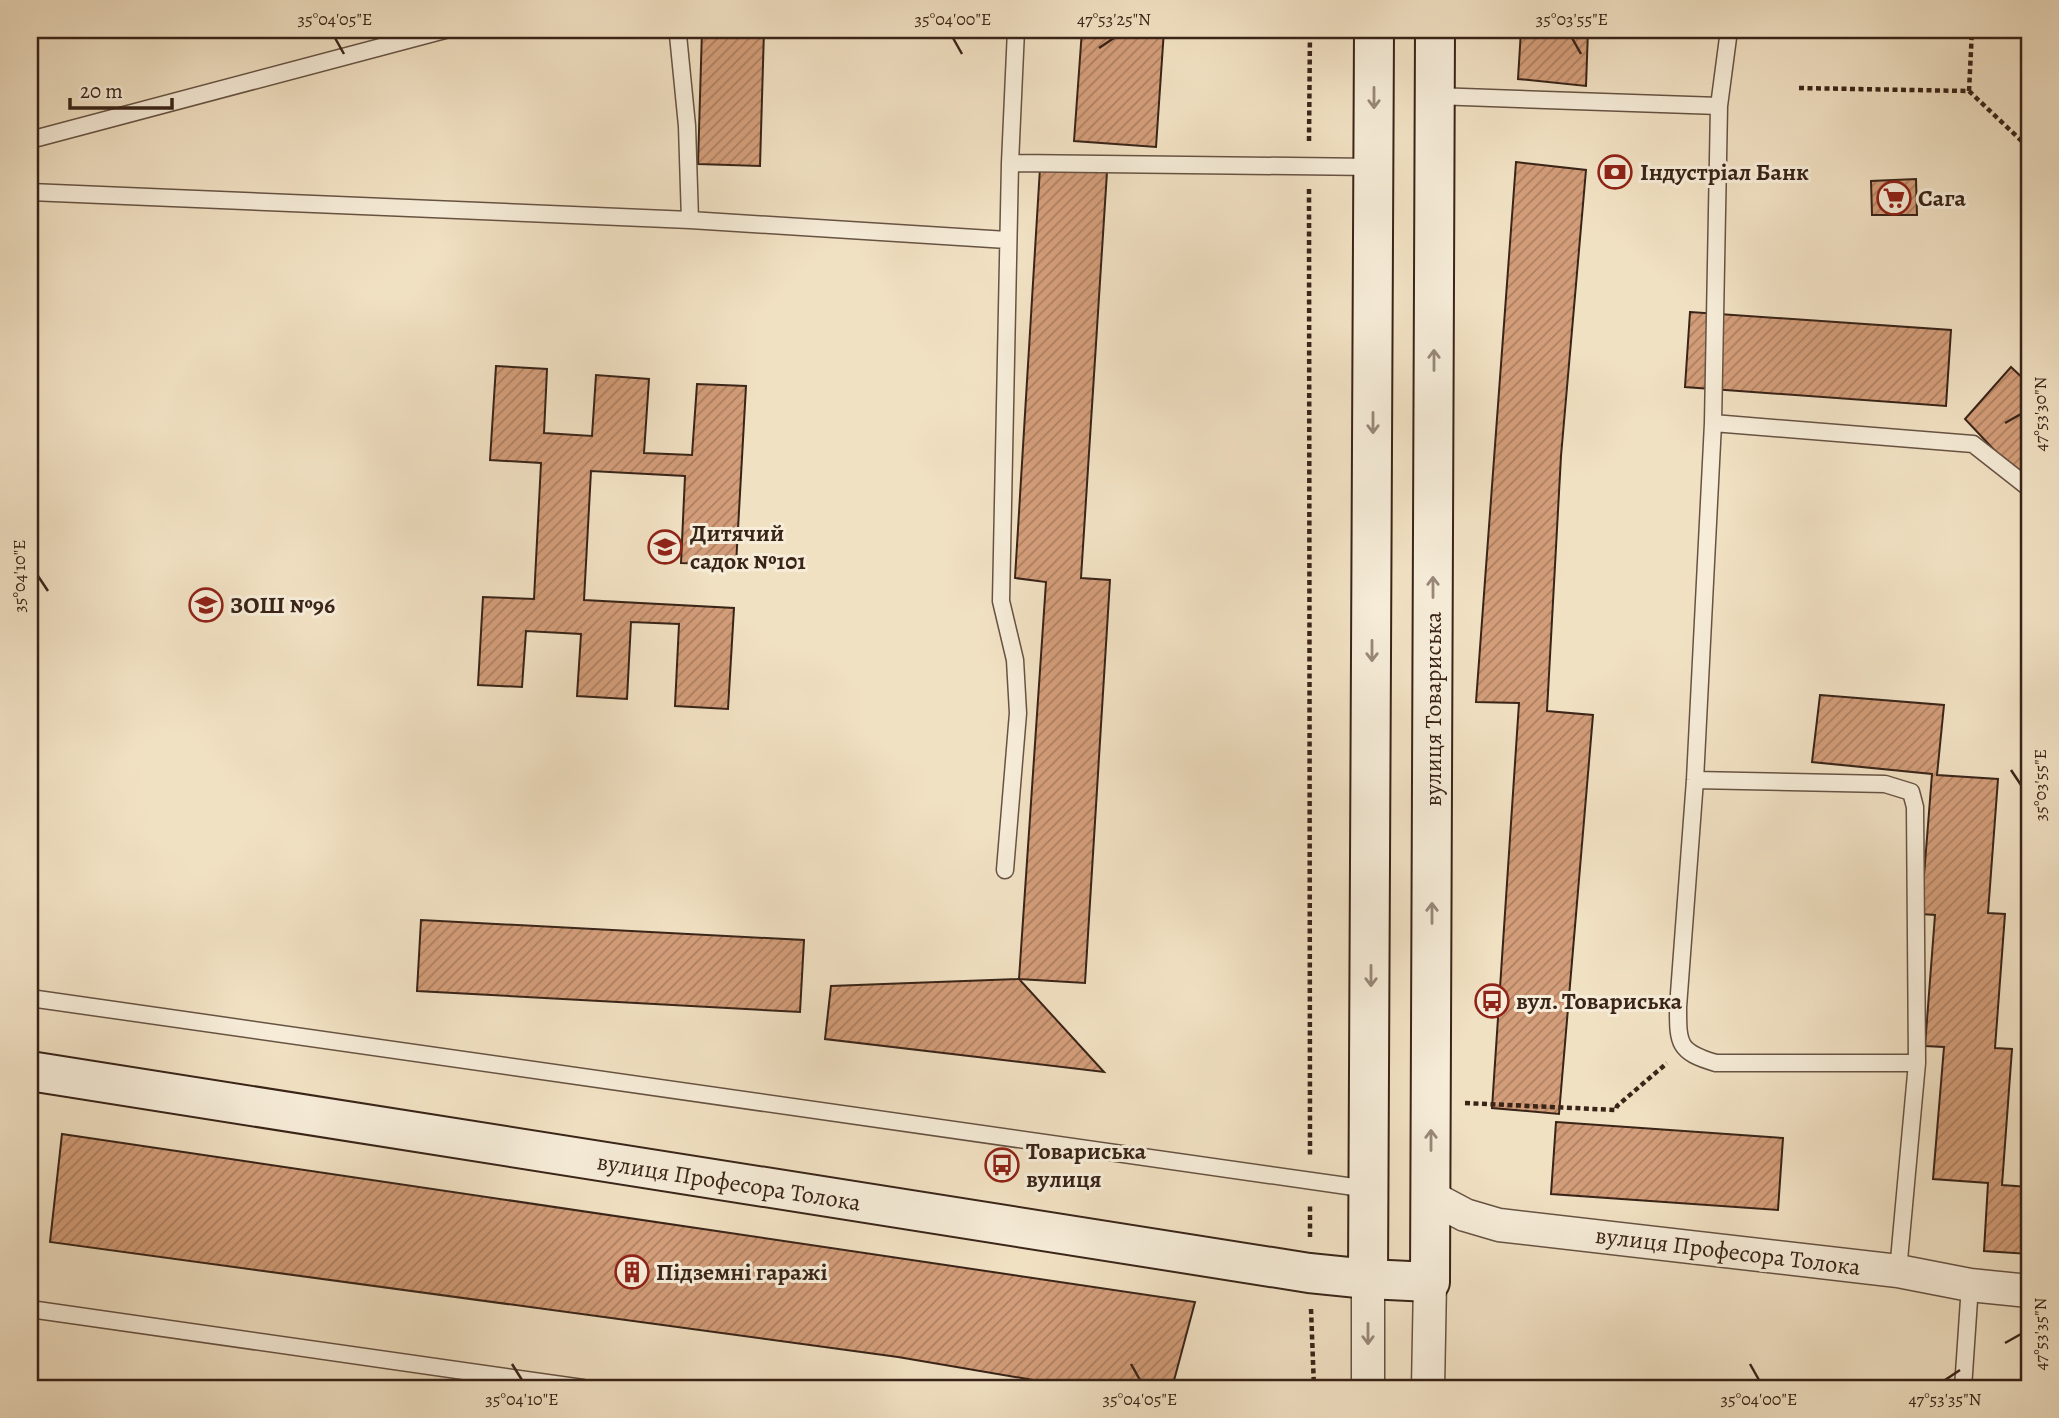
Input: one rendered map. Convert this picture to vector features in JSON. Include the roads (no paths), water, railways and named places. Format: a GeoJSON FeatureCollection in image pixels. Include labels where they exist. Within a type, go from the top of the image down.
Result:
{"type":"FeatureCollection","features":[{"type":"Feature","properties":{"kind":"street"},"geometry":{"type":"LineString","coordinates":[[1368,1388],[1374,30]]}},
{"type":"Feature","properties":{"kind":"street","name":"вулиця Товариська"},"geometry":{"type":"LineString","coordinates":[[1428,1388],[1435,30]]}},
{"type":"Feature","properties":{"kind":"street","name":"вулиця Професора Толока"},"geometry":{"type":"LineString","coordinates":[[30,1071],[1309,1273],[1430,1282]]}},
{"type":"Feature","properties":{"kind":"street","name":"вулиця Професора Толока"},"geometry":{"type":"LineString","coordinates":[[1431,1196],[1465,1215],[1499,1225],[1898,1271],[1970,1285],[2029,1291]]}},
{"type":"Feature","properties":{"kind":"lane"},"geometry":{"type":"LineString","coordinates":[[30,140],[445,30]]}},
{"type":"Feature","properties":{"kind":"lane"},"geometry":{"type":"LineString","coordinates":[[674,30],[678,34],[687,126],[690,220]]}},
{"type":"Feature","properties":{"kind":"lane"},"geometry":{"type":"LineString","coordinates":[[1005,870],[1018,713],[1015,660],[1001,601],[1007,240],[1016,30]]}},
{"type":"Feature","properties":{"kind":"lane"},"geometry":{"type":"LineString","coordinates":[[1729,30],[1719,106],[1713,424],[1695,780],[1678,1034],[1684,1048],[1695,1057],[1716,1063],[1917,1063]]}},
{"type":"Feature","properties":{"kind":"lane"},"geometry":{"type":"LineString","coordinates":[[1435,96],[1719,106]]}},
{"type":"Feature","properties":{"kind":"lane"},"geometry":{"type":"LineString","coordinates":[[1010,163],[1374,167]]}},
{"type":"Feature","properties":{"kind":"lane"},"geometry":{"type":"LineString","coordinates":[[30,192],[690,220],[1007,240]]}},
{"type":"Feature","properties":{"kind":"lane"},"geometry":{"type":"LineString","coordinates":[[1713,424],[1973,443],[2029,488]]}},
{"type":"Feature","properties":{"kind":"lane"},"geometry":{"type":"LineString","coordinates":[[1695,780],[1885,784],[1911,792],[1915,807],[1917,1063],[1898,1271]]}},
{"type":"Feature","properties":{"kind":"lane"},"geometry":{"type":"LineString","coordinates":[[30,998],[1370,1189]]}},
{"type":"Feature","properties":{"kind":"lane"},"geometry":{"type":"LineString","coordinates":[[1963,1388],[1970,1285]]}},
{"type":"Feature","properties":{"kind":"lane"},"geometry":{"type":"LineString","coordinates":[[30,1309],[583,1388]]}},
{"type":"Feature","properties":{"kind":"place","name":"Індустріал Банк"},"geometry":{"type":"Point","coordinates":[1615,172]}},
{"type":"Feature","properties":{"kind":"place","name":"Сага"},"geometry":{"type":"Point","coordinates":[1894,198]}},
{"type":"Feature","properties":{"kind":"place","name":"Дитячий садок №101"},"geometry":{"type":"Point","coordinates":[665,547]}},
{"type":"Feature","properties":{"kind":"place","name":"ЗОШ №96"},"geometry":{"type":"Point","coordinates":[206,605]}},
{"type":"Feature","properties":{"kind":"place","name":"вул. Товариська"},"geometry":{"type":"Point","coordinates":[1492,1001]}},
{"type":"Feature","properties":{"kind":"place","name":"Товариська вулиця"},"geometry":{"type":"Point","coordinates":[1002,1165]}},
{"type":"Feature","properties":{"kind":"place","name":"Підземні гаражі"},"geometry":{"type":"Point","coordinates":[632,1272]}}]}
